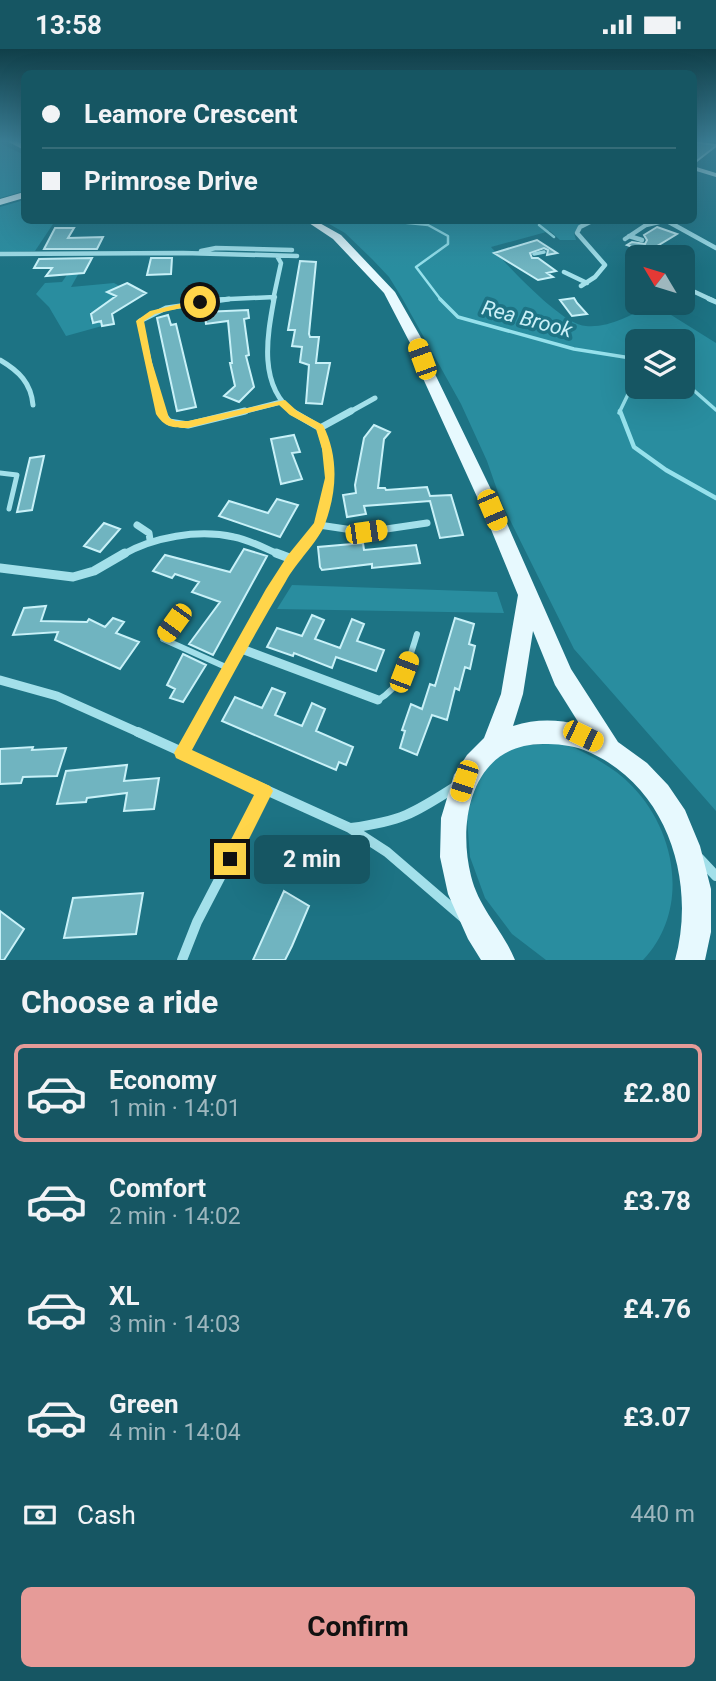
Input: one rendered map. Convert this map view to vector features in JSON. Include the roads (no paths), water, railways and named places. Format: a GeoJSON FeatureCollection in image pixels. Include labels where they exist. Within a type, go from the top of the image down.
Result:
{"type":"FeatureCollection","features":[{"type":"Feature","properties":{"kind":"main road"},"geometry":{"type":"LineString","coordinates":[[0,202],[21,196]]}},
{"type":"Feature","properties":{"kind":"main road"},"geometry":{"type":"LineString","coordinates":[[315,224],[337,237],[389,292],[416,343],[453,433],[492,510],[563,677],[609,749]]}},
{"type":"Feature","properties":{"kind":"main road"},"geometry":{"type":"LineString","coordinates":[[494,745],[512,694],[528,594]]}},
{"type":"Feature","properties":{"kind":"main road"},"geometry":{"type":"LineString","coordinates":[[500,960],[475,926],[462,894],[454,863],[452,832],[456,805],[464,781],[477,760],[494,745],[520,732],[551,729],[583,736],[609,749],[634,768],[657,793],[687,845],[697,885],[699,913],[696,941],[690,960]]}},
{"type":"Feature","properties":{"kind":"street"},"geometry":{"type":"LineString","coordinates":[[564,272],[584,284],[605,265],[600,255],[581,242],[577,233],[587,224]]}},
{"type":"Feature","properties":{"kind":"street"},"geometry":{"type":"LineString","coordinates":[[642,240],[627,238],[651,224]]}},
{"type":"Feature","properties":{"kind":"street"},"geometry":{"type":"LineString","coordinates":[[671,224],[716,247]]}},
{"type":"Feature","properties":{"kind":"street"},"geometry":{"type":"LineString","coordinates":[[194,253],[216,248],[292,250]]}},
{"type":"Feature","properties":{"kind":"street"},"geometry":{"type":"LineString","coordinates":[[0,254],[194,253],[297,256]]}},
{"type":"Feature","properties":{"kind":"street"},"geometry":{"type":"LineString","coordinates":[[182,753],[239,648],[292,559],[319,524],[331,478],[327,449],[320,428],[281,402],[274,389],[268,352],[269,321],[281,263],[277,256]]}},
{"type":"Feature","properties":{"kind":"street"},"geometry":{"type":"LineString","coordinates":[[695,292],[716,302]]}},
{"type":"Feature","properties":{"kind":"street"},"geometry":{"type":"LineString","coordinates":[[275,296],[183,305],[152,312],[140,321],[139,326],[160,414],[174,425],[188,425],[281,402]]}},
{"type":"Feature","properties":{"kind":"street"},"geometry":{"type":"LineString","coordinates":[[0,360],[28,382],[33,392],[33,404]]}},
{"type":"Feature","properties":{"kind":"street"},"geometry":{"type":"LineString","coordinates":[[320,428],[375,398]]}},
{"type":"Feature","properties":{"kind":"street"},"geometry":{"type":"LineString","coordinates":[[319,524],[366,532],[427,523]]}},
{"type":"Feature","properties":{"kind":"street"},"geometry":{"type":"LineString","coordinates":[[137,525],[149,533],[150,540]]}},
{"type":"Feature","properties":{"kind":"street"},"geometry":{"type":"LineString","coordinates":[[0,568],[73,577],[94,571],[150,540],[198,535],[234,537],[292,559]]}},
{"type":"Feature","properties":{"kind":"street"},"geometry":{"type":"LineString","coordinates":[[239,648],[378,700]]}},
{"type":"Feature","properties":{"kind":"street"},"geometry":{"type":"LineString","coordinates":[[0,680],[58,696],[350,828],[387,852],[458,916],[475,926]]}},
{"type":"Feature","properties":{"kind":"street"},"geometry":{"type":"LineString","coordinates":[[350,828],[388,823],[411,815],[464,781]]}},
{"type":"Feature","properties":{"kind":"street"},"geometry":{"type":"LineString","coordinates":[[182,960],[197,922],[265,791]]}},
{"type":"Feature","properties":{"kind":"street"},"geometry":{"type":"LineString","coordinates":[[687,845],[716,876]]}},
{"type":"Feature","properties":{"kind":"lane"},"geometry":{"type":"LineString","coordinates":[[534,254],[544,252]]}},
{"type":"Feature","properties":{"kind":"lane"},"geometry":{"type":"LineString","coordinates":[[0,473],[17,475],[9,509]]}},
{"type":"Feature","properties":{"kind":"lane"},"geometry":{"type":"LineString","coordinates":[[174,623],[163,639],[228,668]]}},
{"type":"Feature","properties":{"kind":"lane"},"geometry":{"type":"LineString","coordinates":[[378,700],[388,695],[400,683],[417,634]]}},
{"type":"Feature","properties":{"kind":"waterway","name":"Rea Brook"},"geometry":{"type":"LineString","coordinates":[[418,224],[428,225],[448,236],[448,244],[416,267],[441,300]]}},
{"type":"Feature","properties":{"kind":"waterway"},"geometry":{"type":"LineString","coordinates":[[539,225],[554,237]]}},
{"type":"Feature","properties":{"kind":"waterway","name":"Rea Brook"},"geometry":{"type":"LineString","coordinates":[[441,300],[458,317],[574,349],[625,357]]}},
{"type":"Feature","properties":{"kind":"waterway","name":"Rea Brook"},"geometry":{"type":"LineString","coordinates":[[695,391],[716,410]]}},
{"type":"Feature","properties":{"kind":"waterway"},"geometry":{"type":"LineString","coordinates":[[619,413],[626,399]]}},
{"type":"Feature","properties":{"kind":"waterway"},"geometry":{"type":"LineString","coordinates":[[620,411],[634,447],[666,470],[716,498]]}}]}
